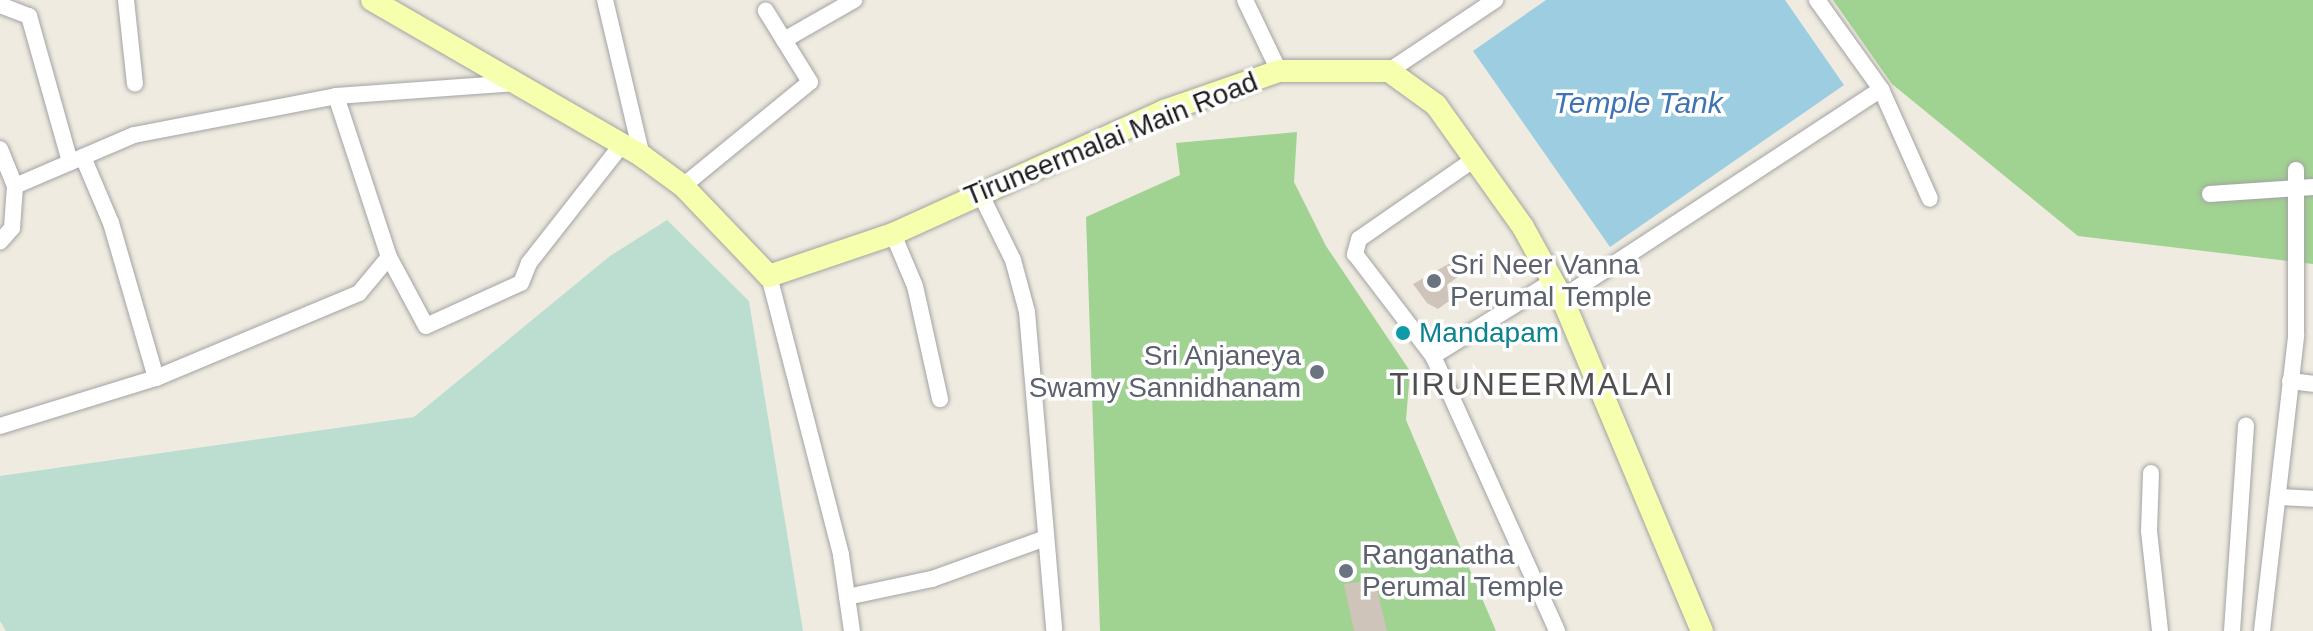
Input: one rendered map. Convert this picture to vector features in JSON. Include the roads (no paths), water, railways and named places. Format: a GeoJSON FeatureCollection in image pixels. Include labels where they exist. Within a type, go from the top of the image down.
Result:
{"type":"FeatureCollection","features":[{"type":"Feature","properties":{"kind":"main road"},"geometry":{"type":"LineString","coordinates":[[372,0],[519,83],[620,147],[642,156],[683,186],[769,276]]}},
{"type":"Feature","properties":{"kind":"main road","name":"Tiruneermalai Main Road"},"geometry":{"type":"LineString","coordinates":[[769,276],[893,234],[979,191],[1164,111],[1279,71],[1389,71]]}},
{"type":"Feature","properties":{"kind":"main road"},"geometry":{"type":"LineString","coordinates":[[1389,71],[1436,105],[1476,158],[1558,290],[1702,631]]}},
{"type":"Feature","properties":{"kind":"street"},"geometry":{"type":"LineString","coordinates":[[126,0],[135,84]]}},
{"type":"Feature","properties":{"kind":"street"},"geometry":{"type":"LineString","coordinates":[[605,0],[642,156]]}},
{"type":"Feature","properties":{"kind":"street"},"geometry":{"type":"LineString","coordinates":[[784,40],[854,0]]}},
{"type":"Feature","properties":{"kind":"street"},"geometry":{"type":"LineString","coordinates":[[1245,0],[1279,71]]}},
{"type":"Feature","properties":{"kind":"street"},"geometry":{"type":"LineString","coordinates":[[1389,71],[1495,0]]}},
{"type":"Feature","properties":{"kind":"street"},"geometry":{"type":"LineString","coordinates":[[1817,0],[1881,89],[1930,199]]}},
{"type":"Feature","properties":{"kind":"street"},"geometry":{"type":"LineString","coordinates":[[0,5],[29,16],[76,160],[111,223],[156,378]]}},
{"type":"Feature","properties":{"kind":"street"},"geometry":{"type":"LineString","coordinates":[[683,186],[810,82],[766,11]]}},
{"type":"Feature","properties":{"kind":"street"},"geometry":{"type":"LineString","coordinates":[[15,186],[134,135],[336,96],[519,83]]}},
{"type":"Feature","properties":{"kind":"street"},"geometry":{"type":"LineString","coordinates":[[1433,356],[1558,290],[1881,89]]}},
{"type":"Feature","properties":{"kind":"street"},"geometry":{"type":"LineString","coordinates":[[336,96],[389,257],[420,322],[434,326],[521,283],[529,263],[620,147]]}},
{"type":"Feature","properties":{"kind":"street"},"geometry":{"type":"LineString","coordinates":[[0,149],[15,186],[12,228],[0,242]]}},
{"type":"Feature","properties":{"kind":"street"},"geometry":{"type":"LineString","coordinates":[[1476,158],[1354,245],[1373,281],[1433,356],[1557,631]]}},
{"type":"Feature","properties":{"kind":"street"},"geometry":{"type":"LineString","coordinates":[[2262,631],[2280,497],[2290,381],[2296,170]]}},
{"type":"Feature","properties":{"kind":"street"},"geometry":{"type":"LineString","coordinates":[[2210,194],[2313,187]]}},
{"type":"Feature","properties":{"kind":"street"},"geometry":{"type":"LineString","coordinates":[[979,191],[1013,260],[1027,312],[1043,539],[1054,629]]}},
{"type":"Feature","properties":{"kind":"street"},"geometry":{"type":"LineString","coordinates":[[893,234],[915,286],[940,399]]}},
{"type":"Feature","properties":{"kind":"street"},"geometry":{"type":"LineString","coordinates":[[0,426],[156,378],[359,293],[389,257]]}},
{"type":"Feature","properties":{"kind":"street"},"geometry":{"type":"LineString","coordinates":[[769,276],[847,597],[852,631]]}},
{"type":"Feature","properties":{"kind":"street"},"geometry":{"type":"LineString","coordinates":[[2290,381],[2313,384]]}},
{"type":"Feature","properties":{"kind":"street"},"geometry":{"type":"LineString","coordinates":[[2232,631],[2246,425]]}},
{"type":"Feature","properties":{"kind":"street"},"geometry":{"type":"LineString","coordinates":[[2151,473],[2149,531],[2160,631]]}},
{"type":"Feature","properties":{"kind":"street"},"geometry":{"type":"LineString","coordinates":[[2280,497],[2313,499]]}},
{"type":"Feature","properties":{"kind":"street"},"geometry":{"type":"LineString","coordinates":[[847,597],[932,579],[1043,539]]}},
{"type":"Feature","properties":{"kind":"water","name":"Temple Tank"},"geometry":{"type":"Polygon","coordinates":[[[1546,0],[1785,0],[1844,85],[1610,247],[1473,51],[1546,0]]]}},
{"type":"Feature","properties":{"kind":"place","name":"Sri Neer Vanna Perumal Temple"},"geometry":{"type":"Point","coordinates":[1434,281]}},
{"type":"Feature","properties":{"kind":"place","name":"Mandapam"},"geometry":{"type":"Point","coordinates":[1403,333]}},
{"type":"Feature","properties":{"kind":"place","name":"Sri Anjaneya Swamy Sannidhanam"},"geometry":{"type":"Point","coordinates":[1317,372]}},
{"type":"Feature","properties":{"kind":"place","name":"Ranganatha Perumal Temple"},"geometry":{"type":"Point","coordinates":[1346,571]}},
{"type":"Feature","properties":{"kind":"district","name":"TIRUNEERMALAI"},"geometry":{"type":"Point","coordinates":[1532,384]}}]}
